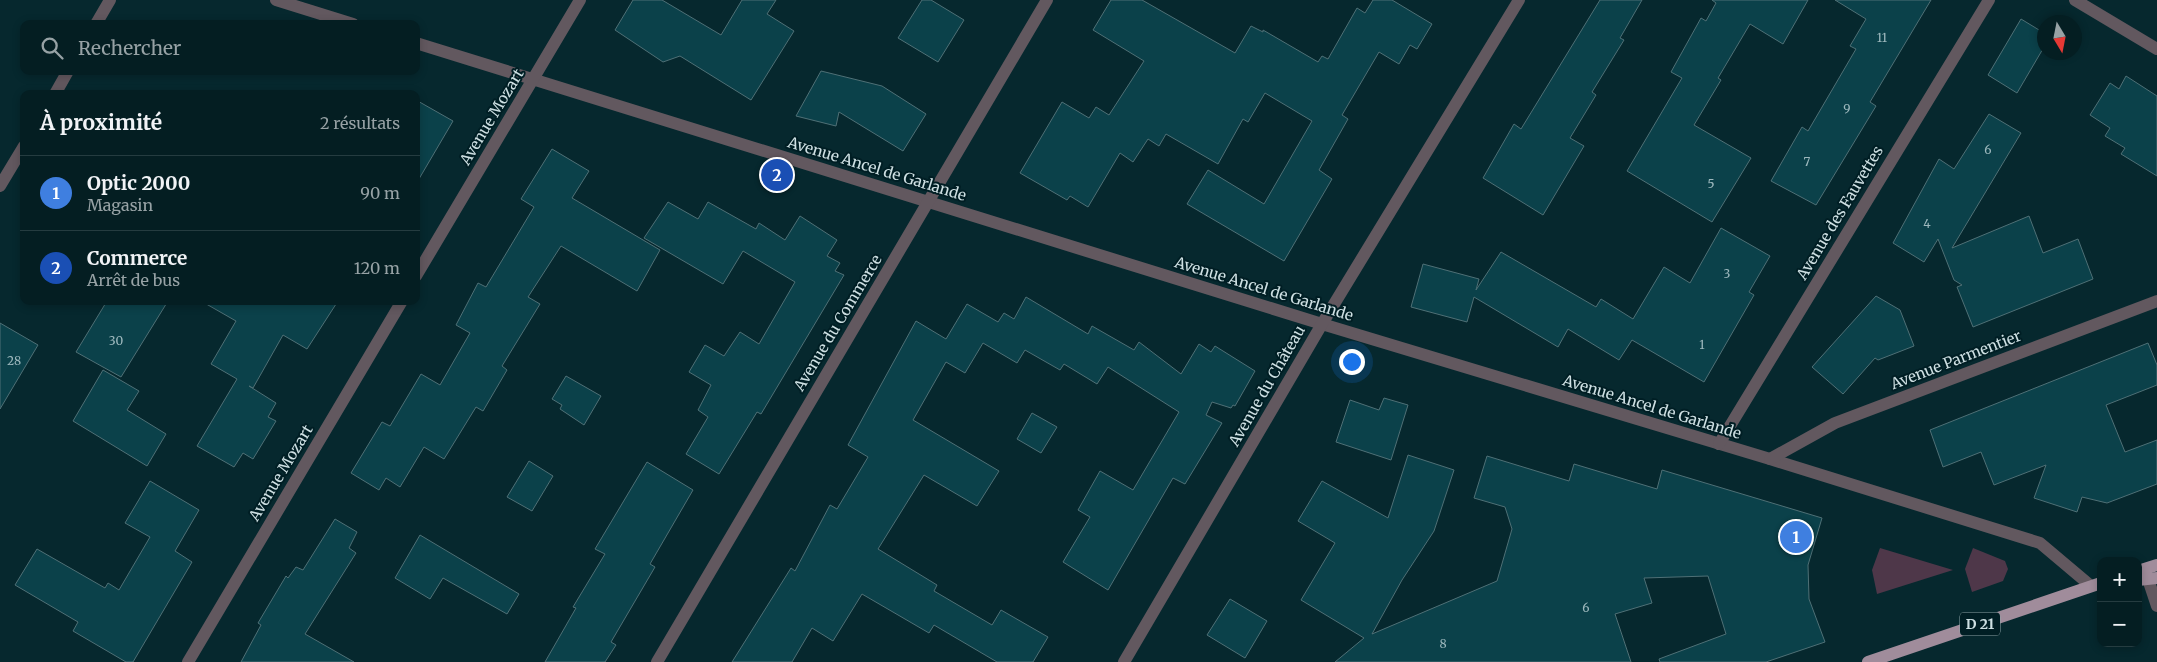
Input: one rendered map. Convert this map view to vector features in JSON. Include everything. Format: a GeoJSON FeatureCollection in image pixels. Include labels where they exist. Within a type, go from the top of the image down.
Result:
{"type":"FeatureCollection","features":[{"type":"Feature","properties":{"kind":"main road"},"geometry":{"type":"LineString","coordinates":[[2145,577],[2157,565]]}},
{"type":"Feature","properties":{"kind":"main road","name":"D 21"},"geometry":{"type":"LineString","coordinates":[[1868,662],[2097,584]]}},
{"type":"Feature","properties":{"kind":"street"},"geometry":{"type":"LineString","coordinates":[[98,20],[110,0]]}},
{"type":"Feature","properties":{"kind":"street"},"geometry":{"type":"LineString","coordinates":[[276,0],[340,20]]}},
{"type":"Feature","properties":{"kind":"street","name":"Avenue Mozart"},"geometry":{"type":"LineString","coordinates":[[420,269],[580,0]]}},
{"type":"Feature","properties":{"kind":"street","name":"Avenue du Commerce"},"geometry":{"type":"LineString","coordinates":[[657,662],[1047,0]]}},
{"type":"Feature","properties":{"kind":"street","name":"Avenue du Château"},"geometry":{"type":"LineString","coordinates":[[1124,662],[1322,324],[1519,0]]}},
{"type":"Feature","properties":{"kind":"street","name":"Avenue des Fauvettes"},"geometry":{"type":"LineString","coordinates":[[1719,444],[1988,0]]}},
{"type":"Feature","properties":{"kind":"street"},"geometry":{"type":"LineString","coordinates":[[2075,0],[2157,49]]}},
{"type":"Feature","properties":{"kind":"street","name":"Avenue Ancel de Garlande"},"geometry":{"type":"LineString","coordinates":[[420,44],[1322,324],[1770,459],[2040,544],[2097,583]]}},
{"type":"Feature","properties":{"kind":"street"},"geometry":{"type":"LineString","coordinates":[[57,90],[66,75]]}},
{"type":"Feature","properties":{"kind":"street"},"geometry":{"type":"LineString","coordinates":[[0,186],[20,153]]}},
{"type":"Feature","properties":{"kind":"street","name":"Avenue Parmentier"},"geometry":{"type":"LineString","coordinates":[[1770,459],[1835,423],[2157,301]]}},
{"type":"Feature","properties":{"kind":"street","name":"Avenue Mozart"},"geometry":{"type":"LineString","coordinates":[[188,662],[400,305]]}},
{"type":"Feature","properties":{"kind":"street"},"geometry":{"type":"LineString","coordinates":[[2145,577],[2157,606]]}},
{"type":"Feature","properties":{"kind":"shaded area"},"geometry":{"type":"Polygon","coordinates":[[[1880,548],[1953,570],[1877,594],[1872,570],[1880,548]]]}},
{"type":"Feature","properties":{"kind":"shaded area"},"geometry":{"type":"Polygon","coordinates":[[[1973,548],[2005,561],[2008,569],[2003,581],[1972,592],[1965,569],[1973,548]]]}},
{"type":"Feature","properties":{"kind":"building"},"geometry":{"type":"Polygon","coordinates":[[[633,0],[662,0],[721,35],[742,0],[776,0],[767,14],[794,31],[751,100],[680,56],[663,62],[615,30],[633,0]]]}},
{"type":"Feature","properties":{"kind":"building"},"geometry":{"type":"Polygon","coordinates":[[[922,0],[931,0],[964,20],[938,62],[898,38],[922,0]]]}},
{"type":"Feature","properties":{"kind":"building"},"geometry":{"type":"Polygon","coordinates":[[[1111,0],[1142,0],[1235,53],[1251,26],[1263,32],[1263,30],[1318,62],[1322,56],[1328,59],[1357,8],[1365,13],[1373,0],[1392,0],[1432,24],[1417,49],[1410,45],[1399,64],[1379,52],[1342,115],[1348,119],[1319,170],[1332,179],[1284,261],[1187,204],[1208,170],[1264,204],[1312,121],[1265,93],[1248,122],[1243,119],[1218,164],[1166,134],[1159,146],[1148,139],[1133,162],[1120,153],[1088,207],[1070,196],[1067,200],[1020,173],[1062,102],[1089,118],[1096,107],[1109,115],[1144,61],[1093,30],[1111,0]]]}},
{"type":"Feature","properties":{"kind":"building"},"geometry":{"type":"Polygon","coordinates":[[[1600,0],[1642,0],[1620,38],[1624,40],[1592,92],[1596,95],[1570,138],[1584,146],[1543,215],[1483,178],[1514,124],[1521,129],[1600,0]]]}},
{"type":"Feature","properties":{"kind":"building"},"geometry":{"type":"Polygon","coordinates":[[[1712,0],[1808,0],[1783,44],[1750,24],[1718,78],[1721,80],[1694,125],[1751,158],[1712,222],[1627,171],[1682,78],[1671,72],[1701,18],[1706,21],[1716,3],[1712,0]]]}},
{"type":"Feature","properties":{"kind":"building"},"geometry":{"type":"Polygon","coordinates":[[[1835,0],[1931,0],[1870,102],[1876,106],[1816,205],[1771,181],[1802,127],[1808,131],[1856,49],[1850,46],[1866,19],[1835,0]]]}},
{"type":"Feature","properties":{"kind":"building"},"geometry":{"type":"Polygon","coordinates":[[[2021,19],[2037,29],[2037,59],[2017,93],[1988,75],[2021,19]]]}},
{"type":"Feature","properties":{"kind":"building"},"geometry":{"type":"Polygon","coordinates":[[[821,71],[882,86],[926,114],[903,151],[839,112],[836,126],[796,116],[821,71]]]}},
{"type":"Feature","properties":{"kind":"building"},"geometry":{"type":"Polygon","coordinates":[[[2126,76],[2157,96],[2157,176],[2121,154],[2125,148],[2105,136],[2110,128],[2090,115],[2110,83],[2119,89],[2126,76]]]}},
{"type":"Feature","properties":{"kind":"building"},"geometry":{"type":"Polygon","coordinates":[[[420,102],[453,121],[420,177],[420,102]]]}},
{"type":"Feature","properties":{"kind":"building"},"geometry":{"type":"Polygon","coordinates":[[[1989,114],[2021,133],[1952,248],[2029,216],[2043,253],[2078,239],[2093,279],[1973,327],[1957,287],[1962,285],[1954,280],[1938,239],[1924,262],[1893,243],[1939,159],[1954,169],[1989,114]]]}},
{"type":"Feature","properties":{"kind":"building"},"geometry":{"type":"Polygon","coordinates":[[[552,149],[589,171],[572,198],[660,250],[637,291],[561,246],[528,297],[540,304],[502,366],[507,370],[483,411],[476,407],[444,459],[424,447],[400,487],[386,478],[379,490],[351,473],[382,422],[390,426],[421,374],[440,385],[470,333],[456,325],[478,283],[486,287],[534,207],[521,199],[552,149]]]}},
{"type":"Feature","properties":{"kind":"building"},"geometry":{"type":"Polygon","coordinates":[[[668,202],[698,219],[708,202],[756,229],[759,223],[785,240],[800,216],[837,240],[827,256],[840,263],[835,271],[844,275],[761,414],[757,412],[719,474],[686,454],[708,417],[698,410],[711,385],[689,372],[705,345],[724,356],[740,332],[759,344],[795,282],[743,251],[723,284],[644,238],[668,202]]]}},
{"type":"Feature","properties":{"kind":"building"},"geometry":{"type":"Polygon","coordinates":[[[1721,228],[1770,256],[1749,292],[1754,295],[1704,382],[1632,340],[1619,360],[1568,329],[1558,347],[1474,297],[1467,322],[1411,307],[1423,264],[1479,279],[1476,290],[1501,252],[1596,307],[1601,299],[1633,319],[1664,267],[1690,283],[1721,228]]]}},
{"type":"Feature","properties":{"kind":"building"},"geometry":{"type":"Polygon","coordinates":[[[1876,296],[1900,310],[1914,346],[1878,360],[1875,358],[1843,394],[1812,367],[1876,296]]]}},
{"type":"Feature","properties":{"kind":"building"},"geometry":{"type":"Polygon","coordinates":[[[1026,297],[1088,334],[1092,326],[1134,350],[1139,342],[1181,374],[1199,344],[1211,352],[1215,346],[1255,371],[1235,406],[1233,405],[1231,408],[1212,402],[1206,415],[1222,423],[1185,484],[1173,478],[1108,590],[1063,562],[1090,517],[1078,510],[1100,471],[1133,490],[1179,412],[1108,367],[1097,384],[1064,364],[1060,370],[1025,350],[1017,363],[983,343],[965,373],[946,362],[913,420],[999,471],[977,506],[924,475],[878,549],[937,585],[934,591],[992,625],[1001,610],[1048,637],[1033,662],[997,662],[934,625],[929,633],[862,594],[833,641],[812,628],[792,662],[732,662],[791,568],[795,571],[830,505],[837,509],[868,457],[848,445],[916,321],[946,339],[967,304],[998,322],[1004,313],[1014,319],[1026,297]]]}},
{"type":"Feature","properties":{"kind":"building"},"geometry":{"type":"Polygon","coordinates":[[[105,305],[166,305],[121,377],[76,352],[105,305]]]}},
{"type":"Feature","properties":{"kind":"building"},"geometry":{"type":"Polygon","coordinates":[[[208,305],[335,305],[307,349],[283,335],[253,388],[249,386],[276,403],[268,417],[276,421],[253,459],[243,453],[234,467],[197,446],[237,379],[211,364],[236,321],[208,305]]]}},
{"type":"Feature","properties":{"kind":"building"},"geometry":{"type":"Polygon","coordinates":[[[0,323],[38,345],[0,409],[0,323]]]}},
{"type":"Feature","properties":{"kind":"building"},"geometry":{"type":"Polygon","coordinates":[[[2148,343],[2157,365],[2157,385],[2106,405],[2125,452],[2157,440],[2157,484],[2107,503],[2082,497],[2077,512],[2034,498],[2046,465],[1994,485],[1981,452],[1943,467],[1930,430],[2148,343]]]}},
{"type":"Feature","properties":{"kind":"building"},"geometry":{"type":"Polygon","coordinates":[[[103,370],[139,391],[127,410],[166,434],[147,466],[73,421],[103,370]]]}},
{"type":"Feature","properties":{"kind":"building"},"geometry":{"type":"Polygon","coordinates":[[[566,376],[601,396],[584,425],[560,409],[562,405],[552,399],[566,376]]]}},
{"type":"Feature","properties":{"kind":"building"},"geometry":{"type":"Polygon","coordinates":[[[1384,398],[1408,405],[1391,460],[1336,442],[1350,400],[1379,410],[1384,398]]]}},
{"type":"Feature","properties":{"kind":"building"},"geometry":{"type":"Polygon","coordinates":[[[1032,413],[1057,427],[1041,453],[1017,439],[1032,413]]]}},
{"type":"Feature","properties":{"kind":"building"},"geometry":{"type":"Polygon","coordinates":[[[1408,455],[1454,470],[1434,531],[1402,580],[1372,634],[1497,581],[1512,529],[1505,507],[1474,498],[1487,456],[1569,481],[1574,464],[1657,489],[1662,470],[1822,518],[1808,565],[1809,599],[1825,642],[1766,662],[1660,662],[1659,659],[1726,634],[1708,576],[1644,578],[1652,603],[1615,614],[1631,662],[1335,662],[1364,638],[1301,600],[1335,543],[1298,521],[1322,481],[1388,518],[1408,455]]]}},
{"type":"Feature","properties":{"kind":"building"},"geometry":{"type":"Polygon","coordinates":[[[529,461],[553,476],[532,511],[507,497],[529,461]]]}},
{"type":"Feature","properties":{"kind":"building"},"geometry":{"type":"Polygon","coordinates":[[[647,462],[693,490],[650,564],[655,567],[611,642],[616,645],[605,662],[545,662],[576,608],[573,607],[605,554],[595,549],[647,462]]]}},
{"type":"Feature","properties":{"kind":"building"},"geometry":{"type":"Polygon","coordinates":[[[150,481],[199,510],[175,551],[192,562],[133,662],[126,662],[73,631],[78,622],[15,585],[37,549],[105,588],[108,583],[119,590],[150,537],[125,523],[150,481]]]}},
{"type":"Feature","properties":{"kind":"building"},"geometry":{"type":"Polygon","coordinates":[[[335,519],[357,532],[349,548],[356,553],[305,634],[354,662],[241,662],[261,625],[258,623],[286,576],[288,578],[296,567],[303,570],[335,519]]]}},
{"type":"Feature","properties":{"kind":"building"},"geometry":{"type":"Polygon","coordinates":[[[420,535],[519,594],[507,614],[443,578],[430,599],[395,578],[420,535]]]}},
{"type":"Feature","properties":{"kind":"building"},"geometry":{"type":"Polygon","coordinates":[[[1230,599],[1267,621],[1245,658],[1207,635],[1230,599]]]}},
{"type":"Feature","properties":{"kind":"place","name":"Commerce"},"geometry":{"type":"Point","coordinates":[777,175]}},
{"type":"Feature","properties":{"kind":"place","name":"Optic 2000"},"geometry":{"type":"Point","coordinates":[1796,537]}}]}
